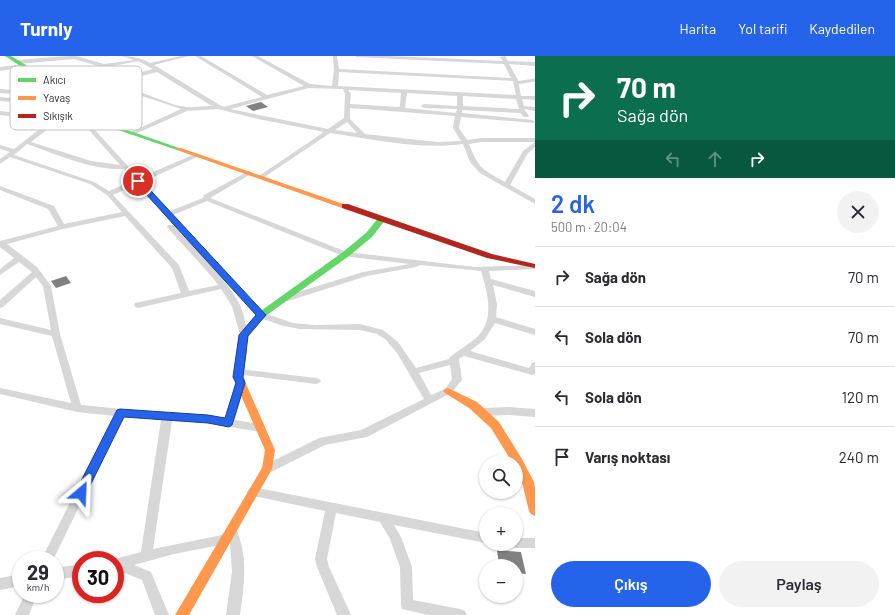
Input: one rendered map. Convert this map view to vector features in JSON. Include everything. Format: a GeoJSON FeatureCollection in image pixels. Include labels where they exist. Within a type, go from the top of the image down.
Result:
{"type":"FeatureCollection","features":[{"type":"Feature","properties":{"kind":"street"},"geometry":{"type":"LineString","coordinates":[[7,56],[24,62]]}},
{"type":"Feature","properties":{"kind":"street"},"geometry":{"type":"LineString","coordinates":[[124,56],[141,60],[220,108],[328,131],[364,137],[437,144],[466,143],[482,140],[535,140]]}},
{"type":"Feature","properties":{"kind":"street"},"geometry":{"type":"LineString","coordinates":[[149,65],[187,56]]}},
{"type":"Feature","properties":{"kind":"street"},"geometry":{"type":"LineString","coordinates":[[198,57],[205,56]]}},
{"type":"Feature","properties":{"kind":"street"},"geometry":{"type":"LineString","coordinates":[[254,56],[309,86]]}},
{"type":"Feature","properties":{"kind":"street"},"geometry":{"type":"LineString","coordinates":[[335,56],[338,70],[335,87]]}},
{"type":"Feature","properties":{"kind":"street"},"geometry":{"type":"LineString","coordinates":[[357,56],[456,59],[535,64]]}},
{"type":"Feature","properties":{"kind":"street"},"geometry":{"type":"LineString","coordinates":[[503,56],[515,81],[520,96],[522,109],[533,122]]}},
{"type":"Feature","properties":{"kind":"street"},"geometry":{"type":"LineString","coordinates":[[10,66],[24,62],[74,57],[104,66],[141,60]]}},
{"type":"Feature","properties":{"kind":"street"},"geometry":{"type":"LineString","coordinates":[[198,57],[266,97]]}},
{"type":"Feature","properties":{"kind":"street"},"geometry":{"type":"LineString","coordinates":[[424,59],[425,75]]}},
{"type":"Feature","properties":{"kind":"street"},"geometry":{"type":"LineString","coordinates":[[0,69],[10,66]]}},
{"type":"Feature","properties":{"kind":"street"},"geometry":{"type":"LineString","coordinates":[[142,75],[157,70]]}},
{"type":"Feature","properties":{"kind":"street"},"geometry":{"type":"LineString","coordinates":[[338,70],[515,81]]}},
{"type":"Feature","properties":{"kind":"street"},"geometry":{"type":"LineString","coordinates":[[142,94],[173,106],[187,109],[220,108],[309,86],[520,96],[535,98]]}},
{"type":"Feature","properties":{"kind":"street"},"geometry":{"type":"LineString","coordinates":[[344,87],[348,94],[347,119],[364,137]]}},
{"type":"Feature","properties":{"kind":"street"},"geometry":{"type":"LineString","coordinates":[[402,108],[404,90]]}},
{"type":"Feature","properties":{"kind":"street"},"geometry":{"type":"LineString","coordinates":[[0,91],[10,92]]}},
{"type":"Feature","properties":{"kind":"street"},"geometry":{"type":"LineString","coordinates":[[460,93],[459,116],[456,128],[466,143],[473,162],[482,172],[535,202]]}},
{"type":"Feature","properties":{"kind":"street"},"geometry":{"type":"LineString","coordinates":[[0,99],[10,100]]}},
{"type":"Feature","properties":{"kind":"street"},"geometry":{"type":"LineString","coordinates":[[348,106],[535,109]]}},
{"type":"Feature","properties":{"kind":"street"},"geometry":{"type":"LineString","coordinates":[[402,108],[459,116],[533,122]]}},
{"type":"Feature","properties":{"kind":"street"},"geometry":{"type":"LineString","coordinates":[[142,129],[187,109]]}},
{"type":"Feature","properties":{"kind":"street"},"geometry":{"type":"LineString","coordinates":[[0,113],[10,114]]}},
{"type":"Feature","properties":{"kind":"street"},"geometry":{"type":"LineString","coordinates":[[261,177],[347,119]]}},
{"type":"Feature","properties":{"kind":"street"},"geometry":{"type":"LineString","coordinates":[[0,162],[42,130]]}},
{"type":"Feature","properties":{"kind":"street"},"geometry":{"type":"LineString","coordinates":[[92,130],[123,165],[128,177],[168,214],[261,315],[277,323],[306,327],[371,328],[387,336],[400,352],[430,401]]}},
{"type":"Feature","properties":{"kind":"street"},"geometry":{"type":"LineString","coordinates":[[124,130],[490,256],[535,267]]}},
{"type":"Feature","properties":{"kind":"street"},"geometry":{"type":"LineString","coordinates":[[133,133],[140,130]]}},
{"type":"Feature","properties":{"kind":"street"},"geometry":{"type":"LineString","coordinates":[[26,142],[103,167],[117,168],[123,165]]}},
{"type":"Feature","properties":{"kind":"street"},"geometry":{"type":"LineString","coordinates":[[507,185],[525,152],[535,144]]}},
{"type":"Feature","properties":{"kind":"street"},"geometry":{"type":"LineString","coordinates":[[0,147],[12,153],[92,183],[109,194],[176,267],[186,294]]}},
{"type":"Feature","properties":{"kind":"street"},"geometry":{"type":"LineString","coordinates":[[109,194],[197,155]]}},
{"type":"Feature","properties":{"kind":"street"},"geometry":{"type":"LineString","coordinates":[[207,199],[206,196],[249,173]]}},
{"type":"Feature","properties":{"kind":"street"},"geometry":{"type":"LineString","coordinates":[[135,182],[216,276],[236,306],[244,335],[238,377],[270,450],[268,469],[253,492],[182,615]]}},
{"type":"Feature","properties":{"kind":"street"},"geometry":{"type":"LineString","coordinates":[[0,188],[51,208],[62,227]]}},
{"type":"Feature","properties":{"kind":"street"},"geometry":{"type":"LineString","coordinates":[[168,214],[207,199],[346,254],[484,269],[535,267]]}},
{"type":"Feature","properties":{"kind":"street"},"geometry":{"type":"LineString","coordinates":[[0,243],[62,227],[127,213]]}},
{"type":"Feature","properties":{"kind":"street"},"geometry":{"type":"LineString","coordinates":[[244,335],[261,315],[346,254],[369,235],[382,219]]}},
{"type":"Feature","properties":{"kind":"street"},"geometry":{"type":"LineString","coordinates":[[0,243],[37,272],[47,286],[56,334],[77,408]]}},
{"type":"Feature","properties":{"kind":"street"},"geometry":{"type":"LineString","coordinates":[[0,273],[20,258]]}},
{"type":"Feature","properties":{"kind":"street"},"geometry":{"type":"LineString","coordinates":[[284,299],[366,274],[429,264]]}},
{"type":"Feature","properties":{"kind":"street"},"geometry":{"type":"LineString","coordinates":[[268,469],[323,441],[363,434],[448,391],[457,380],[454,358],[482,336],[493,319],[491,293],[484,269]]}},
{"type":"Feature","properties":{"kind":"street"},"geometry":{"type":"LineString","coordinates":[[0,305],[37,272]]}},
{"type":"Feature","properties":{"kind":"street"},"geometry":{"type":"LineString","coordinates":[[488,281],[535,294]]}},
{"type":"Feature","properties":{"kind":"street"},"geometry":{"type":"LineString","coordinates":[[138,305],[223,286]]}},
{"type":"Feature","properties":{"kind":"street"},"geometry":{"type":"LineString","coordinates":[[493,319],[535,332]]}},
{"type":"Feature","properties":{"kind":"street"},"geometry":{"type":"LineString","coordinates":[[0,321],[56,334]]}},
{"type":"Feature","properties":{"kind":"street"},"geometry":{"type":"LineString","coordinates":[[462,352],[532,372],[535,365]]}},
{"type":"Feature","properties":{"kind":"street"},"geometry":{"type":"LineString","coordinates":[[412,372],[455,361]]}},
{"type":"Feature","properties":{"kind":"street"},"geometry":{"type":"LineString","coordinates":[[238,372],[316,381]]}},
{"type":"Feature","properties":{"kind":"street"},"geometry":{"type":"LineString","coordinates":[[229,423],[240,383]]}},
{"type":"Feature","properties":{"kind":"street"},"geometry":{"type":"LineString","coordinates":[[0,391],[77,408],[167,417],[208,419],[260,428]]}},
{"type":"Feature","properties":{"kind":"street"},"geometry":{"type":"LineString","coordinates":[[448,391],[473,405],[495,425],[518,462],[532,481],[535,511]]}},
{"type":"Feature","properties":{"kind":"street"},"geometry":{"type":"LineString","coordinates":[[481,412],[509,411],[535,413]]}},
{"type":"Feature","properties":{"kind":"street"},"geometry":{"type":"LineString","coordinates":[[51,551],[120,413]]}},
{"type":"Feature","properties":{"kind":"street"},"geometry":{"type":"LineString","coordinates":[[146,556],[167,417]]}},
{"type":"Feature","properties":{"kind":"street"},"geometry":{"type":"LineString","coordinates":[[253,492],[479,537]]}},
{"type":"Feature","properties":{"kind":"street"},"geometry":{"type":"LineString","coordinates":[[331,508],[322,560],[323,567],[344,615]]}},
{"type":"Feature","properties":{"kind":"street"},"geometry":{"type":"LineString","coordinates":[[384,518],[395,537],[406,567],[407,605],[460,615]]}},
{"type":"Feature","properties":{"kind":"street"},"geometry":{"type":"LineString","coordinates":[[124,562],[228,535],[235,538],[238,565],[233,615]]}},
{"type":"Feature","properties":{"kind":"street"},"geometry":{"type":"LineString","coordinates":[[523,543],[535,543]]}},
{"type":"Feature","properties":{"kind":"street"},"geometry":{"type":"LineString","coordinates":[[124,567],[147,576],[162,615]]}},
{"type":"Feature","properties":{"kind":"street"},"geometry":{"type":"LineString","coordinates":[[0,584],[12,582]]}},
{"type":"Feature","properties":{"kind":"street"},"geometry":{"type":"LineString","coordinates":[[22,615],[27,603]]}},
{"type":"Feature","properties":{"kind":"lane"},"geometry":{"type":"LineString","coordinates":[[515,81],[535,80]]}},
{"type":"Feature","properties":{"kind":"building"},"geometry":{"type":"Polygon","coordinates":[[[261,102],[268,107],[253,111],[246,106],[261,102]]]}},
{"type":"Feature","properties":{"kind":"building"},"geometry":{"type":"Polygon","coordinates":[[[66,276],[71,283],[56,288],[51,281],[66,276]]]}},
{"type":"Feature","properties":{"kind":"building"},"geometry":{"type":"Polygon","coordinates":[[[497,551],[521,552],[523,559],[498,559],[497,551]]]}},
{"type":"Feature","properties":{"kind":"building"},"geometry":{"type":"Polygon","coordinates":[[[523,561],[526,574],[523,574],[523,561]]]}},
{"type":"Feature","properties":{"kind":"traffic: fast"},"geometry":{"type":"LineString","coordinates":[[7,56],[24,66]]}},
{"type":"Feature","properties":{"kind":"traffic: fast"},"geometry":{"type":"LineString","coordinates":[[123,130],[179,149]]}},
{"type":"Feature","properties":{"kind":"traffic: fast"},"geometry":{"type":"LineString","coordinates":[[242,351],[244,335],[261,315],[346,254],[369,235],[382,219]]}},
{"type":"Feature","properties":{"kind":"traffic: slow"},"geometry":{"type":"LineString","coordinates":[[179,149],[345,206]]}},
{"type":"Feature","properties":{"kind":"traffic: slow"},"geometry":{"type":"LineString","coordinates":[[182,615],[267,469],[270,450],[238,377],[242,351]]}},
{"type":"Feature","properties":{"kind":"traffic: slow"},"geometry":{"type":"LineString","coordinates":[[448,391],[473,405],[495,425],[518,462],[528,482],[535,511]]}},
{"type":"Feature","properties":{"kind":"traffic: jam"},"geometry":{"type":"LineString","coordinates":[[345,206],[490,256],[535,266]]}},
{"type":"Feature","properties":{"kind":"route"},"geometry":{"type":"LineString","coordinates":[[81,493],[120,413],[208,419],[229,423],[240,383],[238,377],[244,335],[261,315],[138,181]]}}]}
